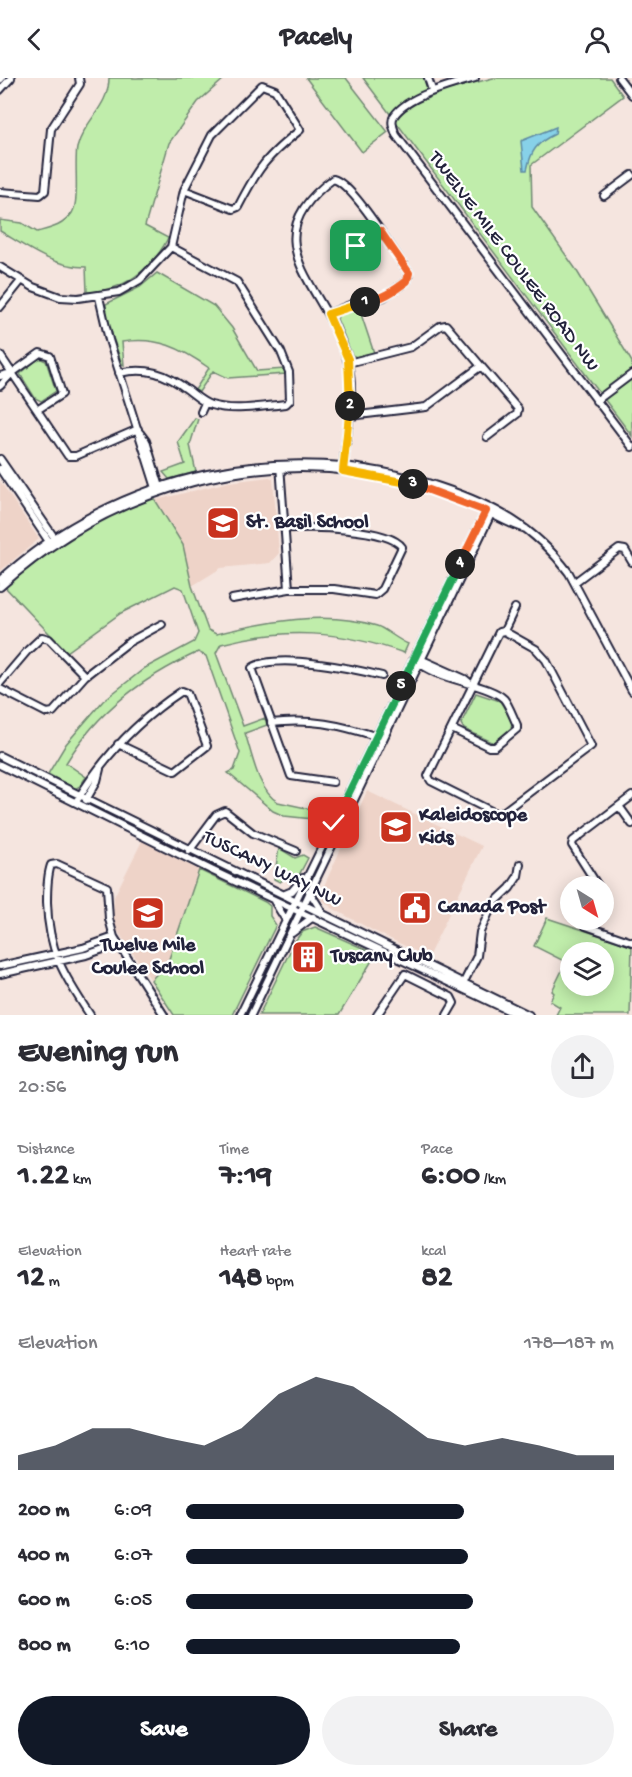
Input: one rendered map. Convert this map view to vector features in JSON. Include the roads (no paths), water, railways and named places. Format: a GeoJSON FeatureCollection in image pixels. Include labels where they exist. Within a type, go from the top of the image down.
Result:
{"type":"FeatureCollection","features":[{"type":"Feature","properties":{"kind":"street"},"geometry":{"type":"LineString","coordinates":[[0,90],[11,78]]}},
{"type":"Feature","properties":{"kind":"street"},"geometry":{"type":"LineString","coordinates":[[0,192],[40,195],[45,191],[48,138],[51,129],[80,84],[79,78]]}},
{"type":"Feature","properties":{"kind":"street"},"geometry":{"type":"LineString","coordinates":[[428,78],[432,90],[475,78]]}},
{"type":"Feature","properties":{"kind":"street"},"geometry":{"type":"LineString","coordinates":[[619,78],[632,95]]}},
{"type":"Feature","properties":{"kind":"street"},"geometry":{"type":"LineString","coordinates":[[0,267],[21,281],[60,297],[99,297],[118,292],[140,280],[171,247],[184,190],[213,135],[262,85],[275,90],[300,130],[274,151],[259,168],[238,207],[233,209],[184,190]]}},
{"type":"Feature","properties":{"kind":"street","name":"TWELVE MILE COULEE ROAD NW"},"geometry":{"type":"LineString","coordinates":[[432,90],[394,117],[392,124],[396,135],[632,447]]}},
{"type":"Feature","properties":{"kind":"street"},"geometry":{"type":"LineString","coordinates":[[604,196],[632,175]]}},
{"type":"Feature","properties":{"kind":"street"},"geometry":{"type":"LineString","coordinates":[[328,314],[352,304],[384,297],[407,281],[409,273],[340,180],[333,179],[309,199],[302,208],[294,229],[297,259],[328,314],[348,363],[350,416],[343,468]]}},
{"type":"Feature","properties":{"kind":"street"},"geometry":{"type":"LineString","coordinates":[[373,222],[355,236],[352,242],[359,246],[380,231]]}},
{"type":"Feature","properties":{"kind":"street"},"geometry":{"type":"LineString","coordinates":[[119,373],[144,369],[157,372],[171,378],[205,403],[225,408],[286,404],[290,400],[289,372],[281,352],[237,282],[171,247]]}},
{"type":"Feature","properties":{"kind":"street"},"geometry":{"type":"LineString","coordinates":[[0,308],[21,281]]}},
{"type":"Feature","properties":{"kind":"street"},"geometry":{"type":"LineString","coordinates":[[99,297],[119,373],[138,429],[146,441],[158,488]]}},
{"type":"Feature","properties":{"kind":"street"},"geometry":{"type":"LineString","coordinates":[[348,363],[411,347],[440,326],[446,325],[518,409],[517,414],[487,437]]}},
{"type":"Feature","properties":{"kind":"street"},"geometry":{"type":"LineString","coordinates":[[0,386],[12,373],[40,353],[50,356],[62,394],[38,410]]}},
{"type":"Feature","properties":{"kind":"street"},"geometry":{"type":"LineString","coordinates":[[0,355],[68,456],[76,456],[138,429]]}},
{"type":"Feature","properties":{"kind":"street"},"geometry":{"type":"LineString","coordinates":[[350,416],[426,406],[481,366]]}},
{"type":"Feature","properties":{"kind":"street"},"geometry":{"type":"LineString","coordinates":[[0,376],[12,373]]}},
{"type":"Feature","properties":{"kind":"street"},"geometry":{"type":"LineString","coordinates":[[596,401],[632,374]]}},
{"type":"Feature","properties":{"kind":"street"},"geometry":{"type":"LineString","coordinates":[[201,412],[205,403]]}},
{"type":"Feature","properties":{"kind":"street"},"geometry":{"type":"LineString","coordinates":[[0,459],[53,541]]}},
{"type":"Feature","properties":{"kind":"street"},"geometry":{"type":"LineString","coordinates":[[280,466],[289,589]]}},
{"type":"Feature","properties":{"kind":"street"},"geometry":{"type":"LineString","coordinates":[[0,580],[53,541],[158,488],[280,466],[343,468],[413,484],[519,522],[557,557],[575,582],[632,691]]}},
{"type":"Feature","properties":{"kind":"street"},"geometry":{"type":"LineString","coordinates":[[0,469],[53,541]]}},
{"type":"Feature","properties":{"kind":"street"},"geometry":{"type":"LineString","coordinates":[[240,1015],[285,919],[418,660],[489,510]]}},
{"type":"Feature","properties":{"kind":"street"},"geometry":{"type":"LineString","coordinates":[[232,599],[289,589],[340,590],[375,595],[381,592],[402,547],[391,538],[343,530],[284,529]]}},
{"type":"Feature","properties":{"kind":"street"},"geometry":{"type":"LineString","coordinates":[[0,587],[53,541]]}},
{"type":"Feature","properties":{"kind":"street"},"geometry":{"type":"LineString","coordinates":[[575,582],[619,549],[625,550],[632,562]]}},
{"type":"Feature","properties":{"kind":"street"},"geometry":{"type":"LineString","coordinates":[[504,631],[536,649],[546,660],[591,746],[499,815],[431,781],[428,776],[499,632],[504,631],[515,608]]}},
{"type":"Feature","properties":{"kind":"street"},"geometry":{"type":"LineString","coordinates":[[0,689],[47,713],[53,712],[85,676],[129,642],[162,624]]}},
{"type":"Feature","properties":{"kind":"street"},"geometry":{"type":"LineString","coordinates":[[0,683],[42,637],[49,639],[85,676]]}},
{"type":"Feature","properties":{"kind":"street"},"geometry":{"type":"LineString","coordinates":[[418,660],[462,684],[472,685],[503,698],[517,729],[495,747],[489,747],[452,729]]}},
{"type":"Feature","properties":{"kind":"street"},"geometry":{"type":"LineString","coordinates":[[333,782],[291,776],[252,670],[256,665],[289,662],[324,663],[382,676]]}},
{"type":"Feature","properties":{"kind":"street"},"geometry":{"type":"LineString","coordinates":[[80,804],[97,781],[100,769],[118,744],[137,724],[182,691],[188,693],[207,746],[175,771],[118,744]]}},
{"type":"Feature","properties":{"kind":"street"},"geometry":{"type":"LineString","coordinates":[[271,723],[316,721],[379,737]]}},
{"type":"Feature","properties":{"kind":"street"},"geometry":{"type":"LineString","coordinates":[[250,1015],[304,904],[379,737]]}},
{"type":"Feature","properties":{"kind":"street","name":"TUSCANY WAY NW"},"geometry":{"type":"LineString","coordinates":[[0,756],[285,894],[519,1014],[529,1015]]}},
{"type":"Feature","properties":{"kind":"street","name":"TUSCANY WAY NW"},"geometry":{"type":"LineString","coordinates":[[0,765],[292,908],[463,985]]}},
{"type":"Feature","properties":{"kind":"street"},"geometry":{"type":"LineString","coordinates":[[592,876],[572,845],[632,796]]}},
{"type":"Feature","properties":{"kind":"street"},"geometry":{"type":"LineString","coordinates":[[619,806],[632,824]]}},
{"type":"Feature","properties":{"kind":"street"},"geometry":{"type":"LineString","coordinates":[[185,857],[216,815],[225,811],[253,833],[296,851]]}},
{"type":"Feature","properties":{"kind":"street"},"geometry":{"type":"LineString","coordinates":[[90,1015],[56,958],[48,926],[47,892],[51,865],[57,864],[107,887],[109,919],[114,937],[164,1015]]}},
{"type":"Feature","properties":{"kind":"street"},"geometry":{"type":"LineString","coordinates":[[463,985],[477,956],[480,932],[493,904],[510,888],[518,876],[520,864]]}},
{"type":"Feature","properties":{"kind":"street"},"geometry":{"type":"LineString","coordinates":[[285,894],[295,888],[313,866]]}},
{"type":"Feature","properties":{"kind":"street"},"geometry":{"type":"LineString","coordinates":[[309,891],[323,913]]}},
{"type":"Feature","properties":{"kind":"street"},"geometry":{"type":"LineString","coordinates":[[272,898],[285,919]]}},
{"type":"Feature","properties":{"kind":"street"},"geometry":{"type":"LineString","coordinates":[[289,935],[313,917]]}},
{"type":"Feature","properties":{"kind":"street"},"geometry":{"type":"LineString","coordinates":[[595,930],[632,942]]}},
{"type":"Feature","properties":{"kind":"street"},"geometry":{"type":"LineString","coordinates":[[0,966],[56,958],[114,937]]}},
{"type":"Feature","properties":{"kind":"street"},"geometry":{"type":"LineString","coordinates":[[0,974],[118,944]]}},
{"type":"Feature","properties":{"kind":"street"},"geometry":{"type":"LineString","coordinates":[[377,1015],[404,974],[453,998],[454,1003],[447,1015]]}},
{"type":"Feature","properties":{"kind":"water"},"geometry":{"type":"Polygon","coordinates":[[[556,127],[555,134],[535,148],[527,170],[524,170],[521,141],[556,127]]]}},
{"type":"Feature","properties":{"kind":"place","name":"St. Basil School"},"geometry":{"type":"Point","coordinates":[223,523]}},
{"type":"Feature","properties":{"kind":"place","name":"Kaleidoscope Kids"},"geometry":{"type":"Point","coordinates":[396,827]}},
{"type":"Feature","properties":{"kind":"place","name":"Canada Post"},"geometry":{"type":"Point","coordinates":[415,908]}},
{"type":"Feature","properties":{"kind":"place","name":"Twelve Mile Coulee School"},"geometry":{"type":"Point","coordinates":[148,913]}},
{"type":"Feature","properties":{"kind":"place","name":"Tuscany Club"},"geometry":{"type":"Point","coordinates":[308,957]}}]}
